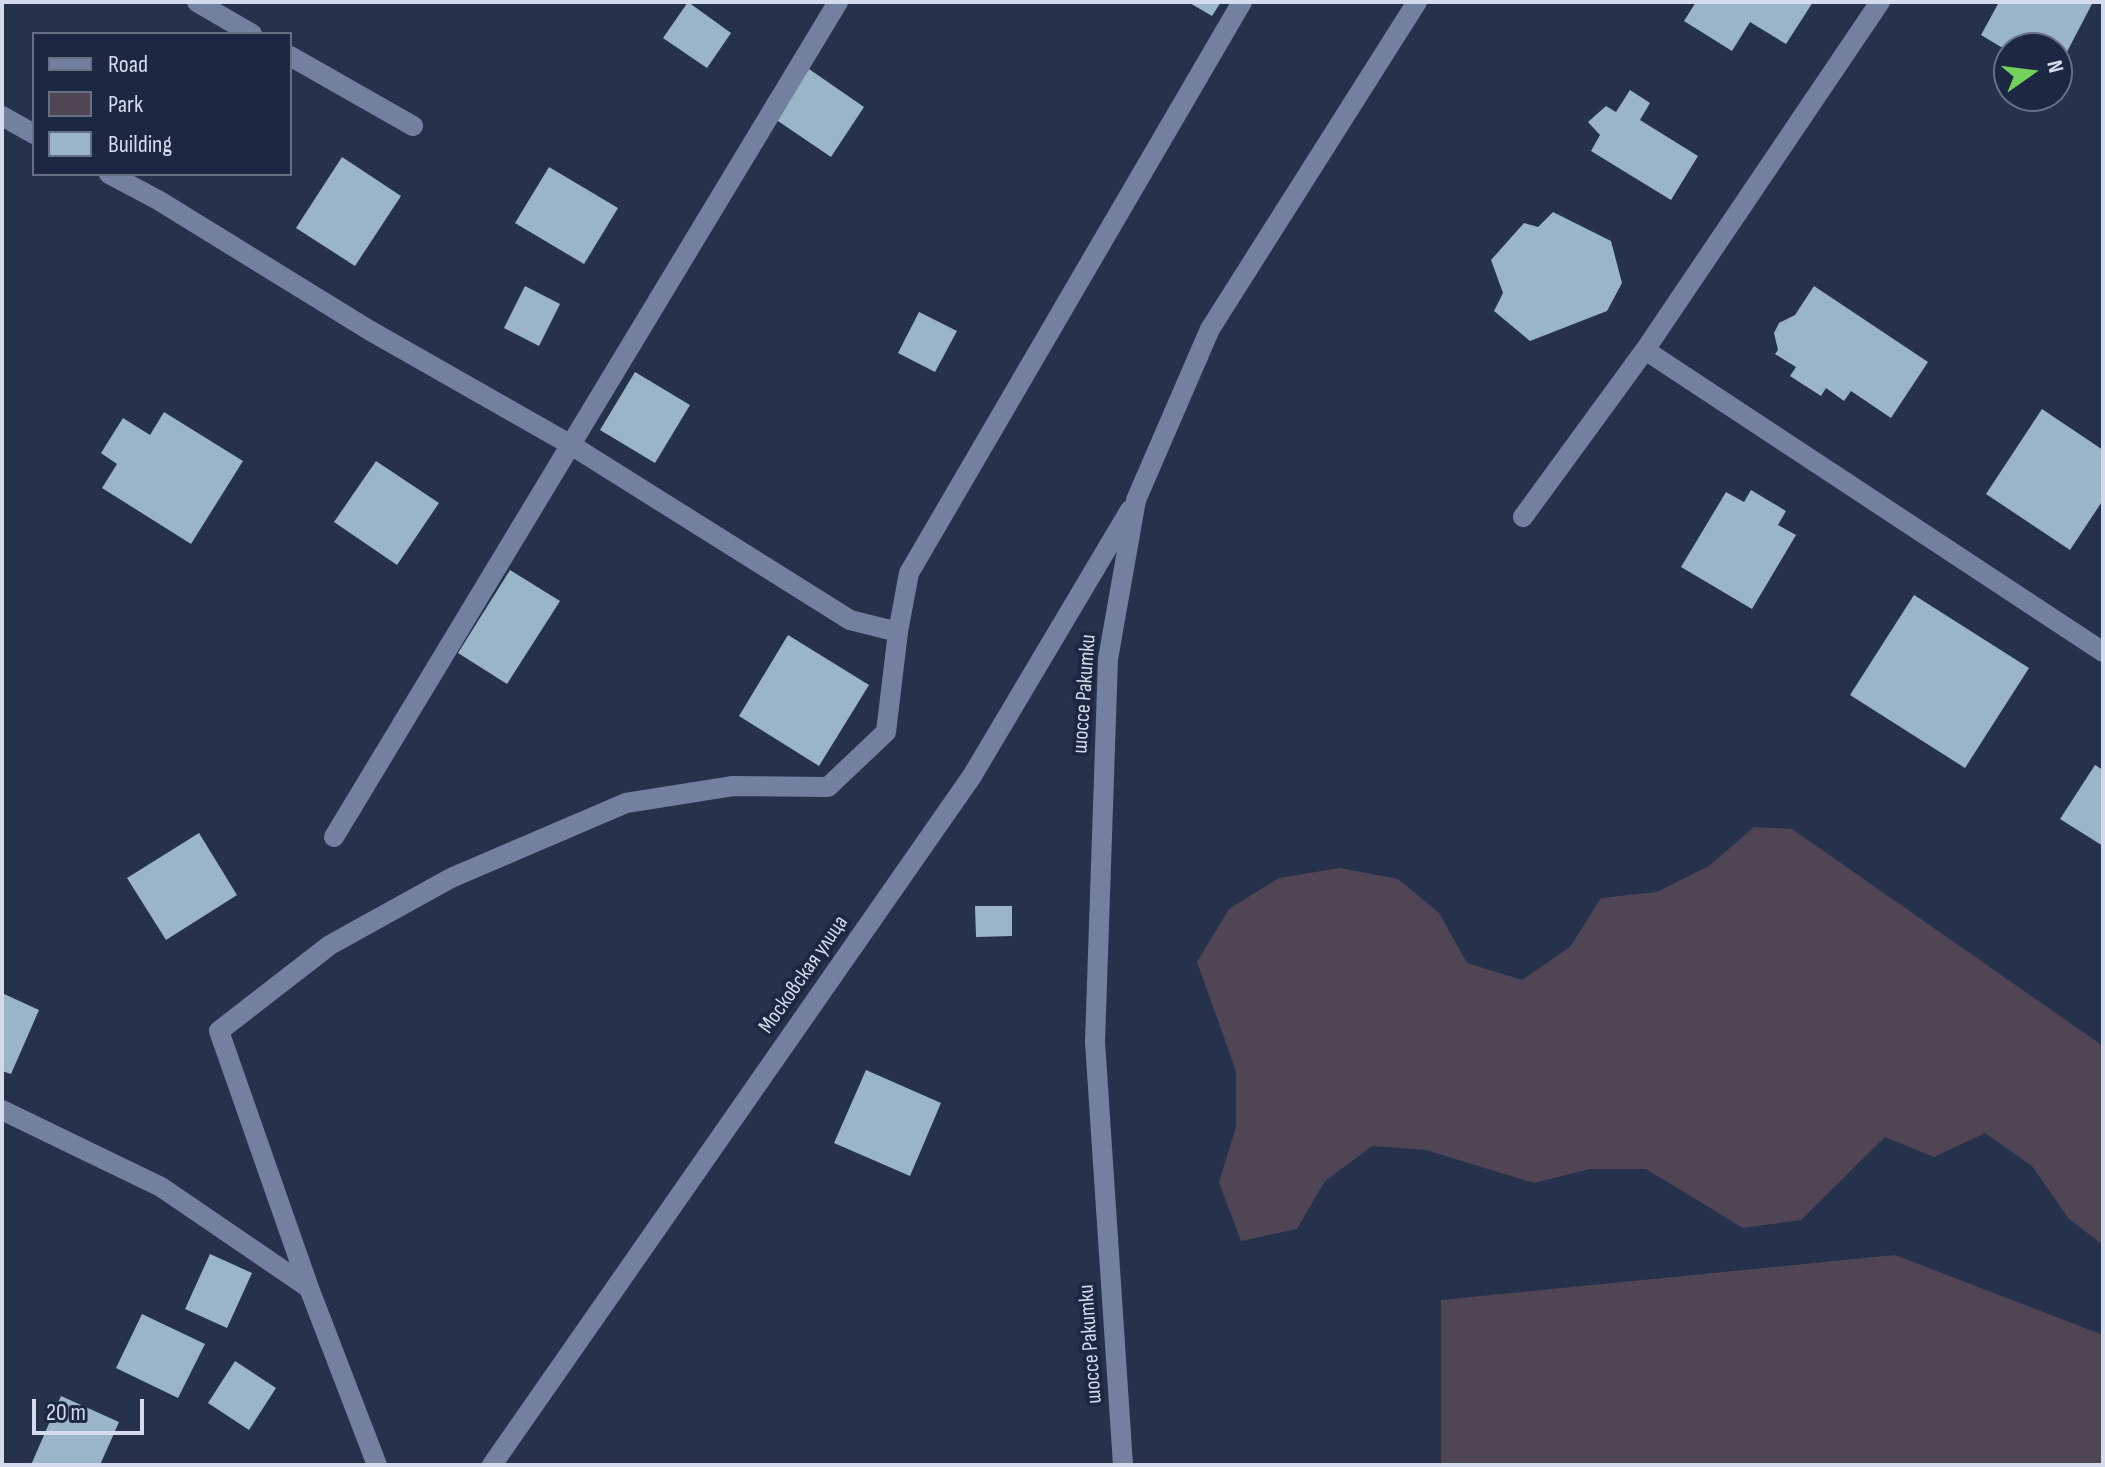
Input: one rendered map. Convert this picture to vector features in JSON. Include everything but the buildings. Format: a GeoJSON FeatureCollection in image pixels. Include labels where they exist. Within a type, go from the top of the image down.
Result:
{"type":"FeatureCollection","features":[{"type":"Feature","properties":{"kind":"street"},"geometry":{"type":"LineString","coordinates":[[197,2],[249,32]]}},
{"type":"Feature","properties":{"kind":"street"},"geometry":{"type":"LineString","coordinates":[[334,837],[838,2]]}},
{"type":"Feature","properties":{"kind":"street"},"geometry":{"type":"LineString","coordinates":[[377,1465],[309,1288],[219,1031],[330,945],[451,878],[626,803],[733,786],[828,787],[886,732],[898,632],[909,573],[1242,2]]}},
{"type":"Feature","properties":{"kind":"street","name":"шоссе Ракитки"},"geometry":{"type":"LineString","coordinates":[[1123,1465],[1095,1042],[1108,659],[1136,500],[1210,329],[1417,2]]}},
{"type":"Feature","properties":{"kind":"street"},"geometry":{"type":"LineString","coordinates":[[1523,517],[1645,350],[1880,2]]}},
{"type":"Feature","properties":{"kind":"street"},"geometry":{"type":"LineString","coordinates":[[292,57],[413,126]]}},
{"type":"Feature","properties":{"kind":"street"},"geometry":{"type":"LineString","coordinates":[[2,116],[32,133]]}},
{"type":"Feature","properties":{"kind":"street"},"geometry":{"type":"LineString","coordinates":[[113,176],[158,200],[369,330],[571,445],[850,620],[898,632]]}},
{"type":"Feature","properties":{"kind":"street"},"geometry":{"type":"LineString","coordinates":[[1645,350],[2103,652]]}},
{"type":"Feature","properties":{"kind":"street","name":"Московская улица"},"geometry":{"type":"LineString","coordinates":[[492,1465],[972,776],[1136,500]]}},
{"type":"Feature","properties":{"kind":"street"},"geometry":{"type":"LineString","coordinates":[[2,1110],[161,1187],[309,1288]]}},
{"type":"Feature","properties":{"kind":"green space"},"geometry":{"type":"Polygon","coordinates":[[[1754,827],[1792,829],[2103,1046],[2103,1245],[2069,1219],[2032,1166],[1985,1133],[1934,1157],[1885,1137],[1801,1220],[1743,1228],[1646,1169],[1590,1169],[1534,1183],[1426,1150],[1372,1146],[1325,1181],[1297,1229],[1241,1241],[1219,1182],[1236,1127],[1236,1071],[1197,962],[1229,909],[1279,878],[1340,868],[1398,879],[1439,913],[1467,963],[1522,980],[1570,947],[1601,898],[1657,892],[1709,866],[1754,827]]]}},
{"type":"Feature","properties":{"kind":"green space"},"geometry":{"type":"Polygon","coordinates":[[[1895,1255],[2103,1335],[2103,1465],[1441,1465],[1441,1300],[1895,1255]]]}}]}
